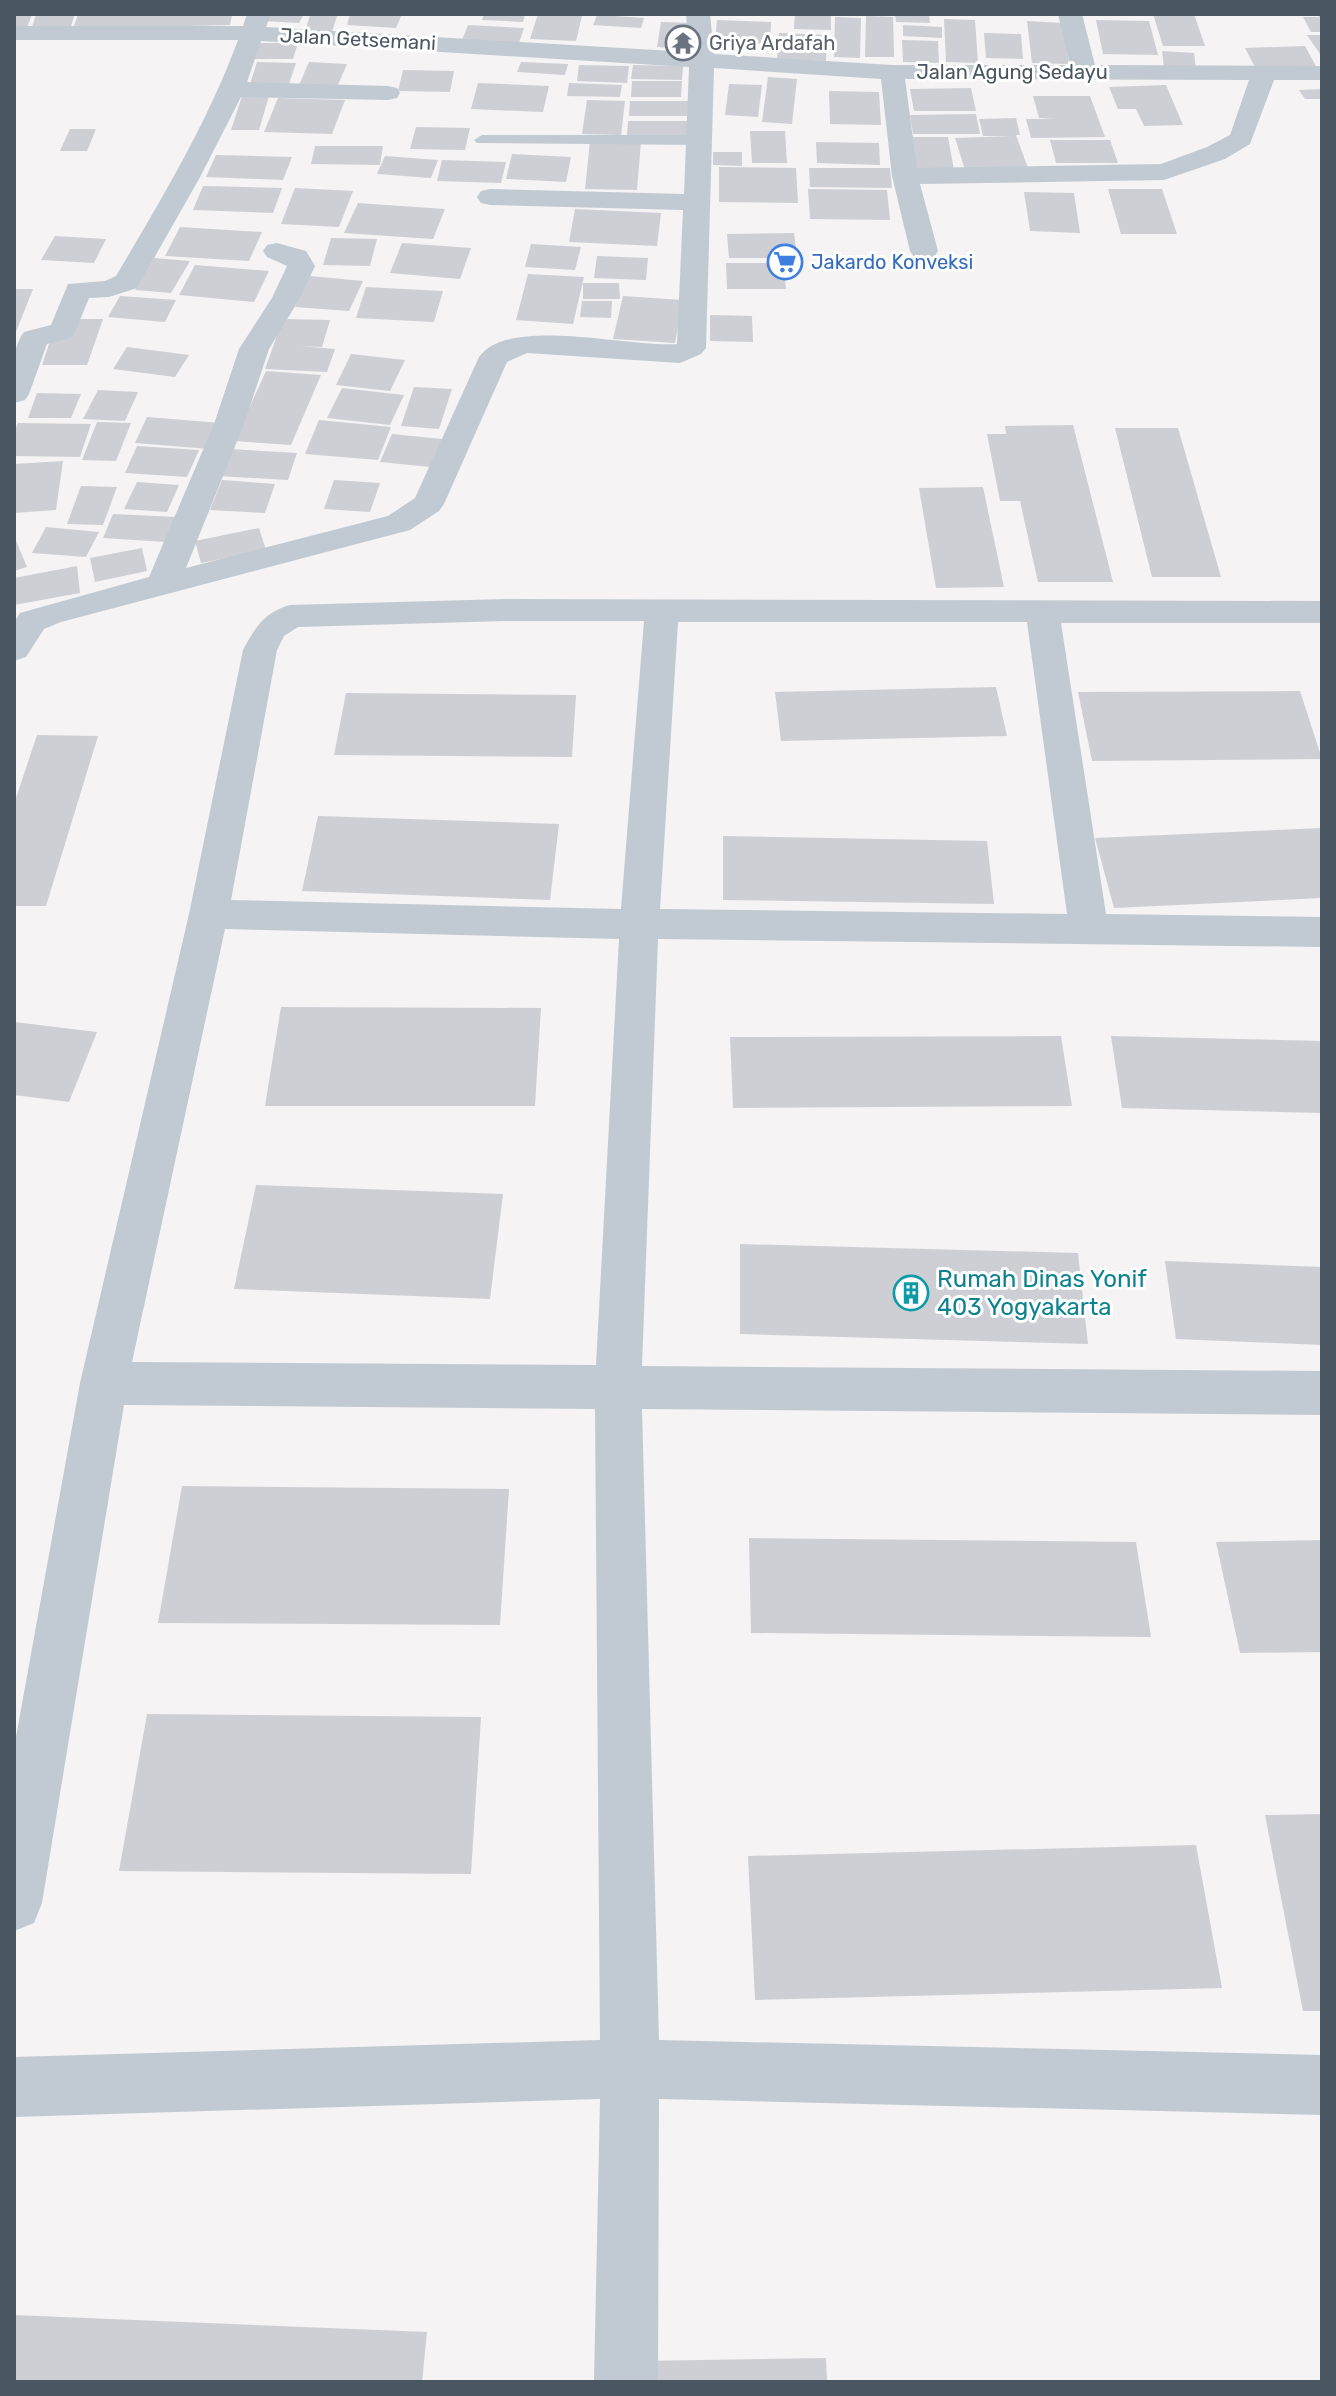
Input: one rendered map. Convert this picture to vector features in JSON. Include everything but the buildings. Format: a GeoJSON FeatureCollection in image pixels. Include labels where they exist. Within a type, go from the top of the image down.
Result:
{"type":"FeatureCollection","features":[{"type":"Feature","properties":{"kind":"street"},"geometry":{"type":"LineString","coordinates":[[14,649],[32,621],[41,617],[399,523],[418,513],[428,504],[494,357],[507,349],[527,344],[687,352],[691,348],[702,58],[698,14]]}},
{"type":"Feature","properties":{"kind":"street"},"geometry":{"type":"LineString","coordinates":[[1070,14],[1084,72]]}},
{"type":"Feature","properties":{"kind":"street"},"geometry":{"type":"LineString","coordinates":[[14,394],[34,338],[63,331],[78,290],[109,289],[127,282],[186,179],[232,89],[255,23]]}},
{"type":"Feature","properties":{"kind":"street","name":"Jalan Getsemani"},"geometry":{"type":"LineString","coordinates":[[14,33],[255,23],[702,58]]}},
{"type":"Feature","properties":{"kind":"street","name":"Jalan Agung Sedayu"},"geometry":{"type":"LineString","coordinates":[[702,58],[892,72],[1322,73]]}},
{"type":"Feature","properties":{"kind":"street"},"geometry":{"type":"LineString","coordinates":[[892,72],[905,176],[924,251]]}},
{"type":"Feature","properties":{"kind":"street"},"geometry":{"type":"LineString","coordinates":[[905,176],[1164,172],[1216,153],[1241,139],[1263,75]]}},
{"type":"Feature","properties":{"kind":"street"},"geometry":{"type":"LineString","coordinates":[[232,89],[388,93]]}},
{"type":"Feature","properties":{"kind":"street"},"geometry":{"type":"LineString","coordinates":[[490,197],[697,202]]}},
{"type":"Feature","properties":{"kind":"street"},"geometry":{"type":"LineString","coordinates":[[162,585],[229,424],[254,349],[286,298],[301,266],[296,257],[277,251]]}},
{"type":"Feature","properties":{"kind":"street"},"geometry":{"type":"LineString","coordinates":[[14,1903],[104,1383],[209,914],[260,650],[271,629],[290,616],[505,610],[1322,612]]}},
{"type":"Feature","properties":{"kind":"street"},"geometry":{"type":"LineString","coordinates":[[626,2382],[630,2069],[618,1387],[639,924],[662,610]]}},
{"type":"Feature","properties":{"kind":"street"},"geometry":{"type":"LineString","coordinates":[[1042,612],[1089,930]]}},
{"type":"Feature","properties":{"kind":"street"},"geometry":{"type":"LineString","coordinates":[[209,914],[639,924],[1322,932]]}},
{"type":"Feature","properties":{"kind":"street"},"geometry":{"type":"LineString","coordinates":[[104,1383],[1322,1393]]}},
{"type":"Feature","properties":{"kind":"street"},"geometry":{"type":"LineString","coordinates":[[14,2087],[630,2069],[1322,2085]]}},
{"type":"Feature","properties":{"kind":"lane"},"geometry":{"type":"LineString","coordinates":[[482,140],[699,140]]}},
{"type":"Feature","properties":{"kind":"place","name":"Griya Ardafah"},"geometry":{"type":"Point","coordinates":[683,43]}},
{"type":"Feature","properties":{"kind":"place","name":"Jakardo Konveksi"},"geometry":{"type":"Point","coordinates":[785,262]}},
{"type":"Feature","properties":{"kind":"place","name":"Rumah Dinas Yonif 403 Yogyakarta"},"geometry":{"type":"Point","coordinates":[911,1293]}}]}
